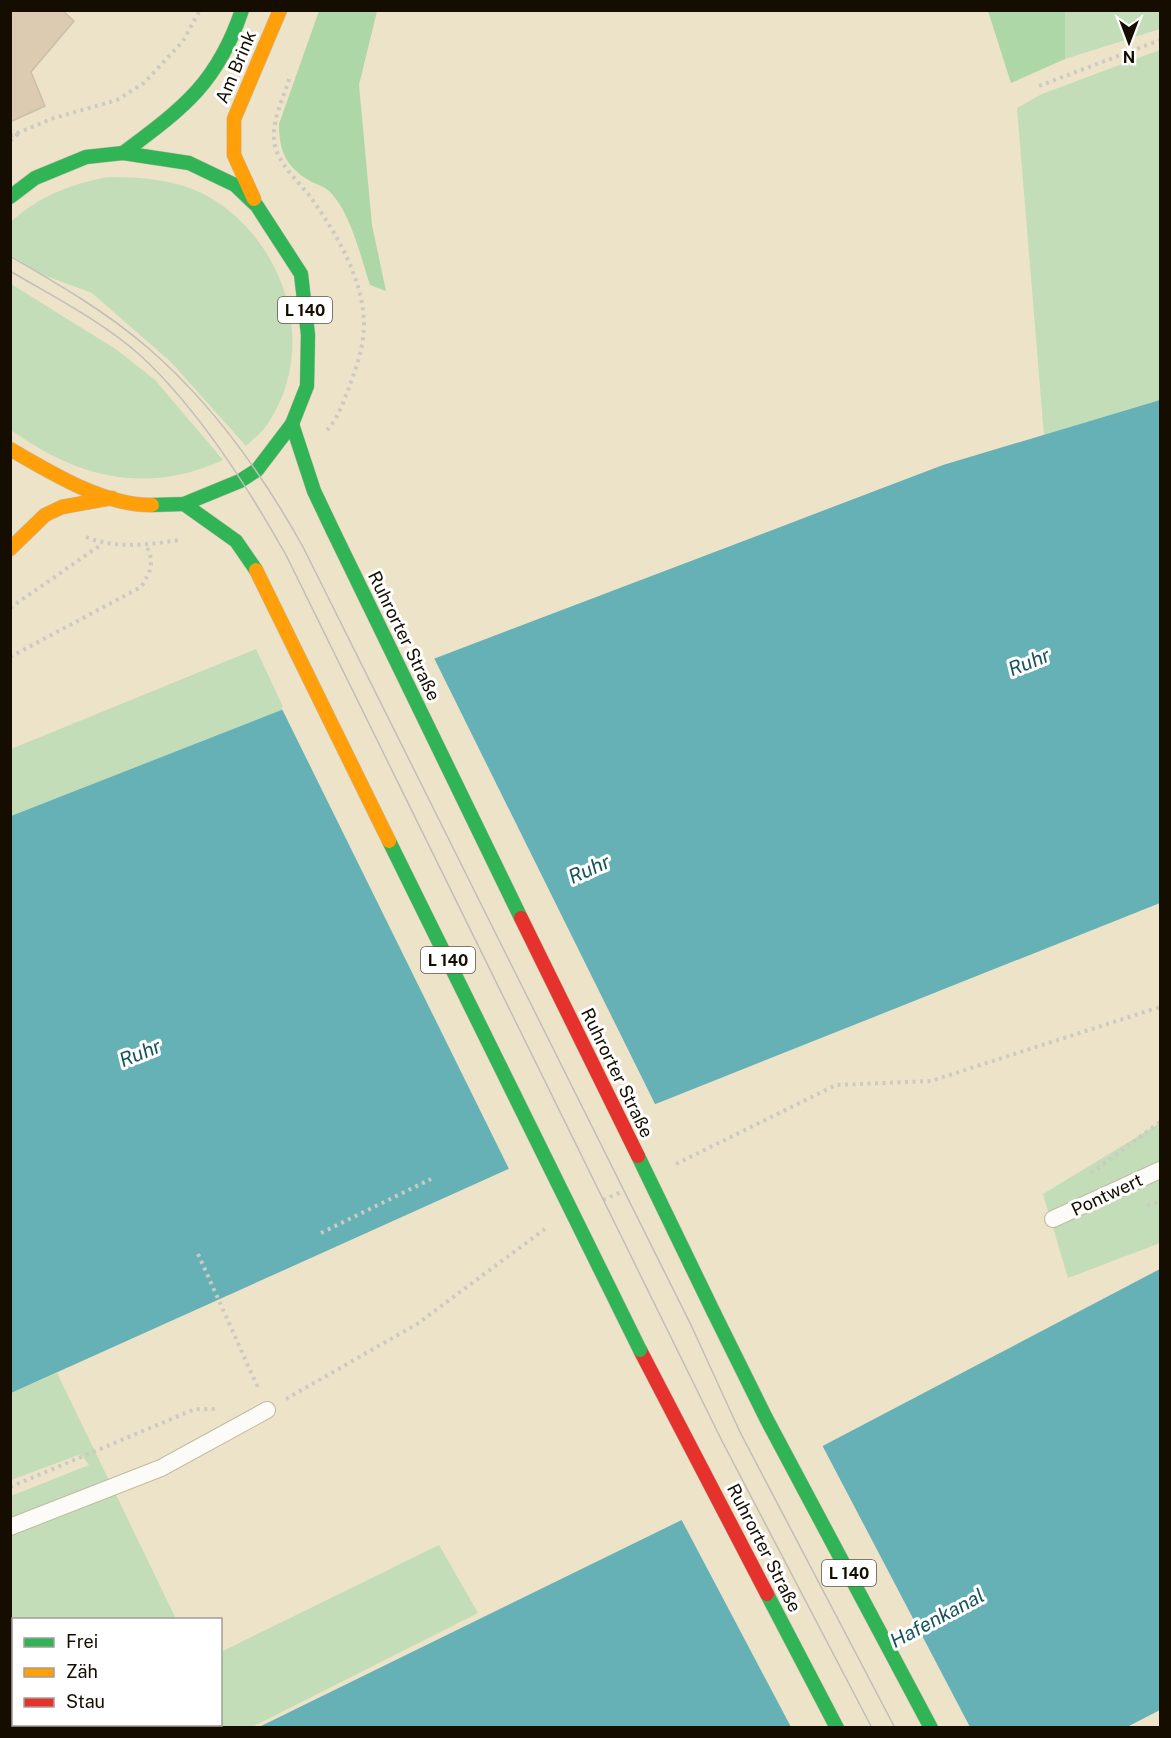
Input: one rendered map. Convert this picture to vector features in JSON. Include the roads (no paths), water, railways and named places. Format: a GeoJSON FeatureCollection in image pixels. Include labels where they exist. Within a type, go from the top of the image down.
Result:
{"type":"FeatureCollection","features":[{"type":"Feature","properties":{"kind":"main road","name":"Am Brink"},"geometry":{"type":"LineString","coordinates":[[123,153],[178,112],[204,84],[222,56],[242,10]]}},
{"type":"Feature","properties":{"kind":"main road","name":"Am Brink"},"geometry":{"type":"LineString","coordinates":[[257,206],[234,155],[234,119],[280,10]]}},
{"type":"Feature","properties":{"kind":"main road","name":"L 140"},"geometry":{"type":"LineString","coordinates":[[10,197],[35,178],[86,157],[123,153],[189,163],[235,185],[257,206],[301,274],[308,335],[307,386],[292,424],[257,470],[240,480],[184,504],[137,505],[112,498],[58,477],[27,462],[10,450]]}},
{"type":"Feature","properties":{"kind":"main road"},"geometry":{"type":"LineString","coordinates":[[10,183],[35,178]]}},
{"type":"Feature","properties":{"kind":"main road","name":"Ruhrorter Straße"},"geometry":{"type":"LineString","coordinates":[[292,424],[314,491],[714,1313],[766,1418],[931,1728]]}},
{"type":"Feature","properties":{"kind":"main road","name":"L 140"},"geometry":{"type":"LineString","coordinates":[[10,549],[45,515],[62,507],[112,498]]}},
{"type":"Feature","properties":{"kind":"main road","name":"Ruhrorter Straße"},"geometry":{"type":"LineString","coordinates":[[184,504],[236,541],[256,570],[640,1350],[837,1728]]}},
{"type":"Feature","properties":{"kind":"lane","name":"Pontwert"},"geometry":{"type":"LineString","coordinates":[[1053,1219],[1161,1170]]}},
{"type":"Feature","properties":{"kind":"lane"},"geometry":{"type":"LineString","coordinates":[[10,1527],[161,1468],[267,1410]]}},
{"type":"Feature","properties":{"kind":"water","name":"Ruhr"},"geometry":{"type":"Polygon","coordinates":[[[1160,400],[1160,903],[633,1113],[11,1393],[11,816],[284,709],[407,669],[943,465],[1160,400]]]}},
{"type":"Feature","properties":{"kind":"water","name":"Hafenkanal"},"geometry":{"type":"Polygon","coordinates":[[[1160,1269],[1160,1710],[1125,1728],[257,1728],[698,1512],[721,1558],[839,1501],[815,1450],[1160,1269]]]}},
{"type":"Feature","properties":{"kind":"tram line"},"geometry":{"type":"LineString","coordinates":[[10,256],[98,310],[131,334],[170,368],[193,391],[234,440],[287,519],[691,1325],[740,1432],[895,1728]]}},
{"type":"Feature","properties":{"kind":"tram line"},"geometry":{"type":"LineString","coordinates":[[10,271],[94,321],[141,356],[183,400],[221,450],[271,529],[286,555],[722,1441],[872,1728]]}}]}
